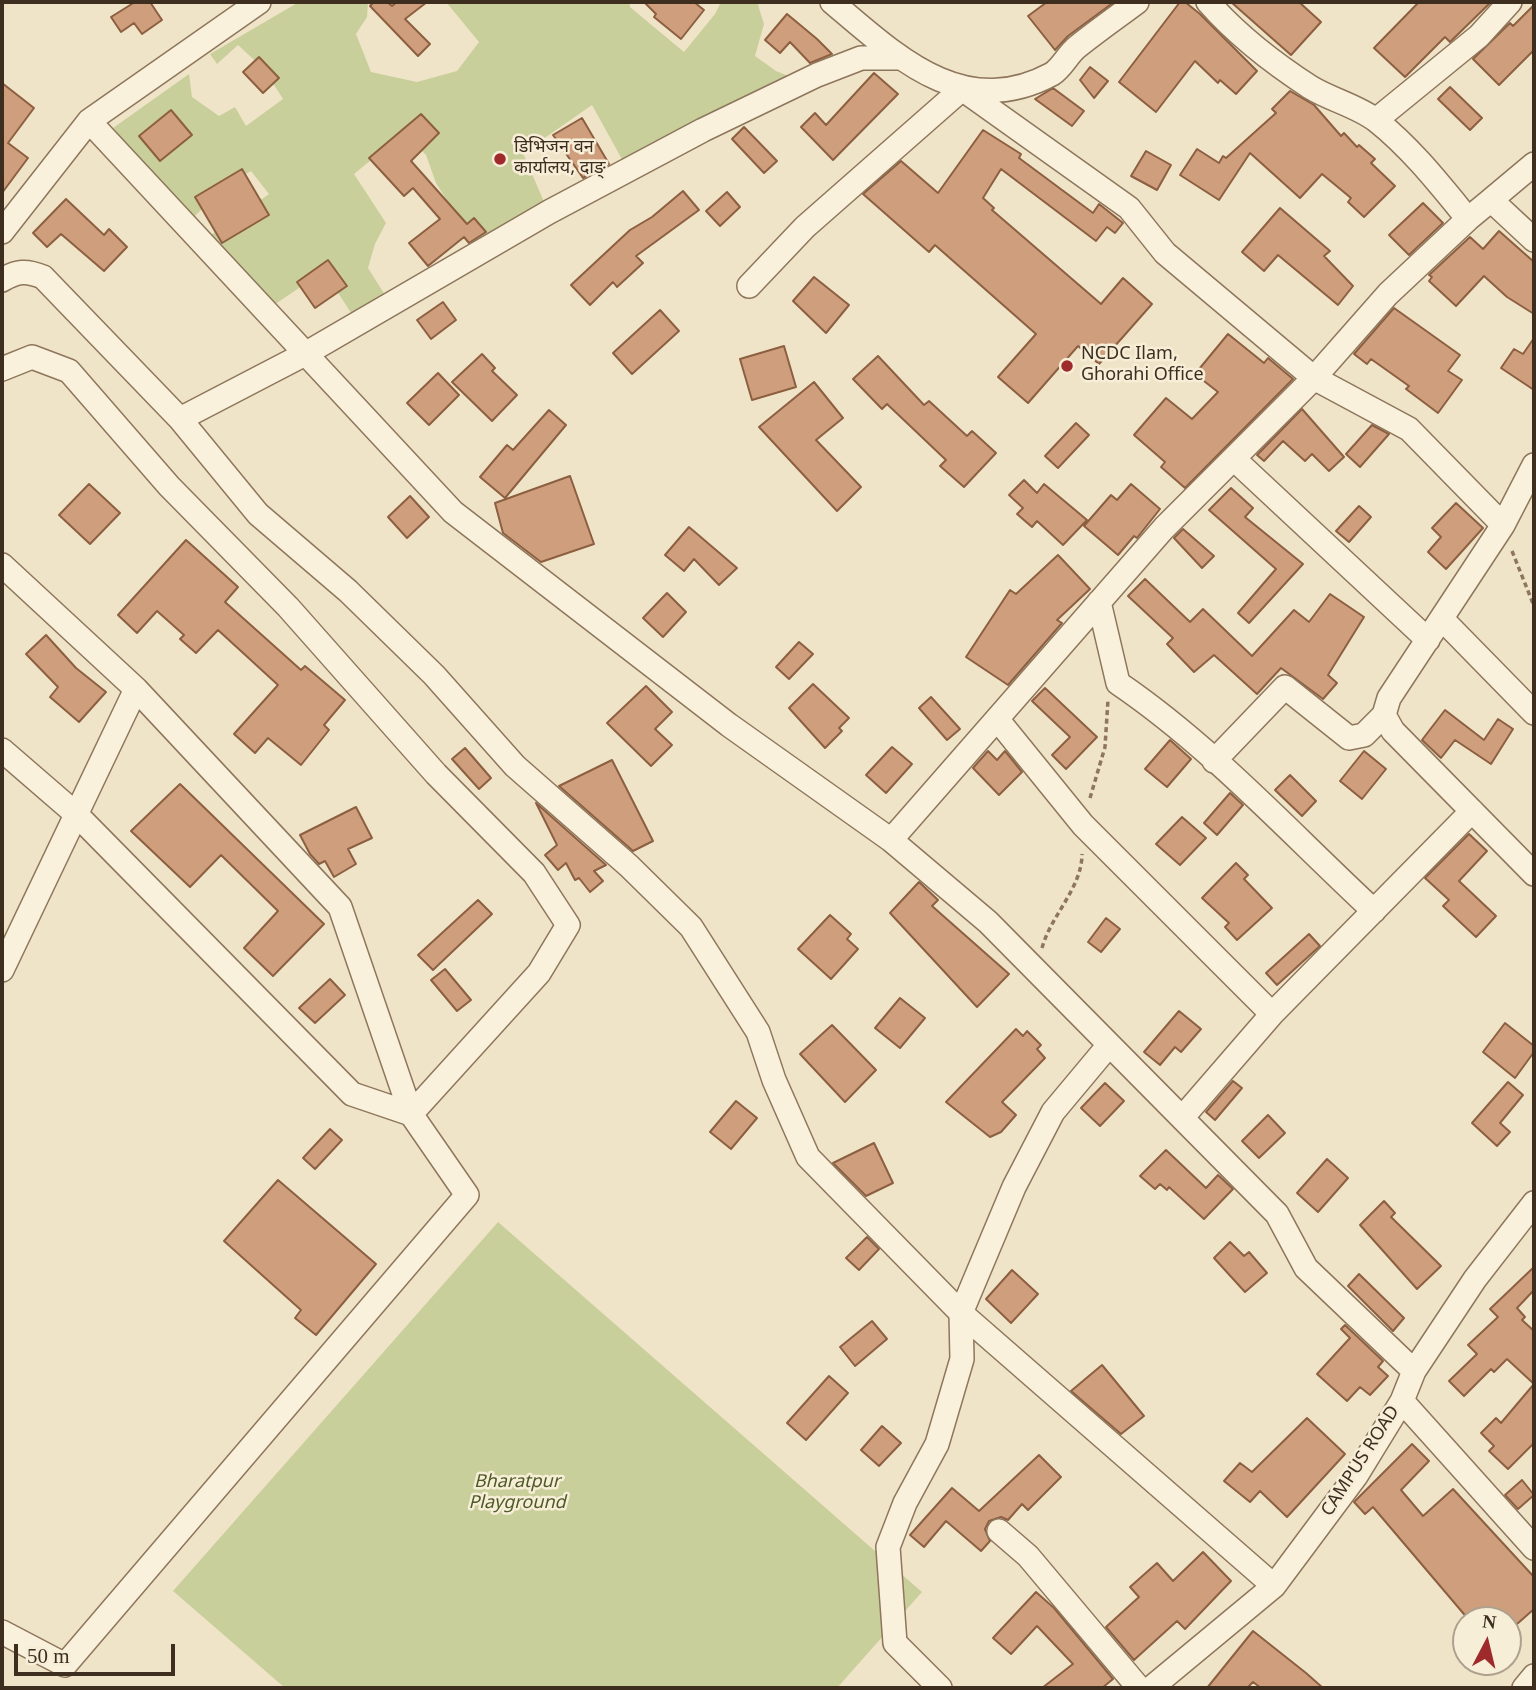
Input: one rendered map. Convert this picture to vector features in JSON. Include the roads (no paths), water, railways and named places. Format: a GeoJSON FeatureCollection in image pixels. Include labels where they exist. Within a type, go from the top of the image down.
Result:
{"type":"FeatureCollection","features":[{"type":"Feature","properties":{"kind":"street"},"geometry":{"type":"LineString","coordinates":[[2,232],[89,121],[259,2]]}},
{"type":"Feature","properties":{"kind":"street"},"geometry":{"type":"LineString","coordinates":[[832,2],[899,58],[932,77],[962,89],[1129,208],[1165,253],[1314,378],[1409,429],[1503,526]]}},
{"type":"Feature","properties":{"kind":"street"},"geometry":{"type":"LineString","coordinates":[[749,286],[805,227],[962,89],[1008,91],[1054,73],[1075,49],[1137,2]]}},
{"type":"Feature","properties":{"kind":"street"},"geometry":{"type":"LineString","coordinates":[[1208,2],[1224,21],[1311,87],[1376,120],[1423,165],[1468,219]]}},
{"type":"Feature","properties":{"kind":"street"},"geometry":{"type":"LineString","coordinates":[[1376,120],[1479,36],[1510,2]]}},
{"type":"Feature","properties":{"kind":"street"},"geometry":{"type":"LineString","coordinates":[[180,419],[305,354],[549,212],[703,130],[817,75],[861,58],[899,58]]}},
{"type":"Feature","properties":{"kind":"street"},"geometry":{"type":"LineString","coordinates":[[89,121],[453,512],[730,725],[891,840],[988,922],[1277,1214],[1306,1268],[1414,1371]]}},
{"type":"Feature","properties":{"kind":"street"},"geometry":{"type":"LineString","coordinates":[[891,840],[1164,527],[1314,378],[1388,294],[1468,219],[1534,164]]}},
{"type":"Feature","properties":{"kind":"street"},"geometry":{"type":"LineString","coordinates":[[1491,200],[1534,240]]}},
{"type":"Feature","properties":{"kind":"street"},"geometry":{"type":"LineString","coordinates":[[2,280],[15,272],[29,271],[43,276],[180,419],[258,514],[348,591],[434,674],[515,766],[629,866],[691,927],[758,1032],[774,1080],[808,1157],[961,1313],[1275,1586]]}},
{"type":"Feature","properties":{"kind":"street"},"geometry":{"type":"LineString","coordinates":[[2,369],[32,357],[69,371],[169,486],[288,607],[436,774],[534,873],[568,925],[539,973],[411,1114]]}},
{"type":"Feature","properties":{"kind":"street"},"geometry":{"type":"LineString","coordinates":[[1234,459],[1428,640]]}},
{"type":"Feature","properties":{"kind":"street"},"geometry":{"type":"LineString","coordinates":[[1214,761],[1285,687],[1349,738],[1364,735],[1384,715],[1389,698],[1503,526],[1534,466]]}},
{"type":"Feature","properties":{"kind":"street"},"geometry":{"type":"LineString","coordinates":[[2,565],[136,688],[340,907],[411,1114],[467,1195],[65,1665],[2,1632]]}},
{"type":"Feature","properties":{"kind":"street"},"geometry":{"type":"LineString","coordinates":[[1099,602],[1118,683],[1151,706],[1214,761],[1374,911]]}},
{"type":"Feature","properties":{"kind":"street"},"geometry":{"type":"LineString","coordinates":[[1442,619],[1534,713]]}},
{"type":"Feature","properties":{"kind":"street"},"geometry":{"type":"LineString","coordinates":[[2,970],[136,688]]}},
{"type":"Feature","properties":{"kind":"street"},"geometry":{"type":"LineString","coordinates":[[1384,715],[1392,731],[1534,874]]}},
{"type":"Feature","properties":{"kind":"street"},"geometry":{"type":"LineString","coordinates":[[997,719],[1083,825],[1272,1014]]}},
{"type":"Feature","properties":{"kind":"street"},"geometry":{"type":"LineString","coordinates":[[2,750],[76,814],[352,1094],[411,1114]]}},
{"type":"Feature","properties":{"kind":"street"},"geometry":{"type":"LineString","coordinates":[[1182,1118],[1272,1014],[1472,811]]}},
{"type":"Feature","properties":{"kind":"street"},"geometry":{"type":"LineString","coordinates":[[940,1688],[895,1643],[888,1547],[905,1503],[937,1444],[962,1359],[961,1313],[1013,1187],[1053,1112],[1109,1045]]}},
{"type":"Feature","properties":{"kind":"street","name":"CAMPUS ROAD"},"geometry":{"type":"LineString","coordinates":[[1151,1688],[1275,1586],[1356,1476],[1402,1401],[1414,1371],[1475,1279],[1534,1203]]}},
{"type":"Feature","properties":{"kind":"street"},"geometry":{"type":"LineString","coordinates":[[1402,1401],[1534,1548]]}},
{"type":"Feature","properties":{"kind":"street"},"geometry":{"type":"LineString","coordinates":[[999,1531],[1028,1556],[1139,1688]]}},
{"type":"Feature","properties":{"kind":"street"},"geometry":{"type":"LineString","coordinates":[[1524,1688],[1534,1676]]}},
{"type":"Feature","properties":{"kind":"place","name":"डिभिजन वन कार्यालय, दाङ्"},"geometry":{"type":"Point","coordinates":[500,159]}},
{"type":"Feature","properties":{"kind":"place","name":"NCDC Ilam, Ghorahi Office"},"geometry":{"type":"Point","coordinates":[1067,366]}},
{"type":"Feature","properties":{"kind":"park label","name":"Bharatpur Playground"},"geometry":{"type":"Point","coordinates":[517,1494]}}]}
